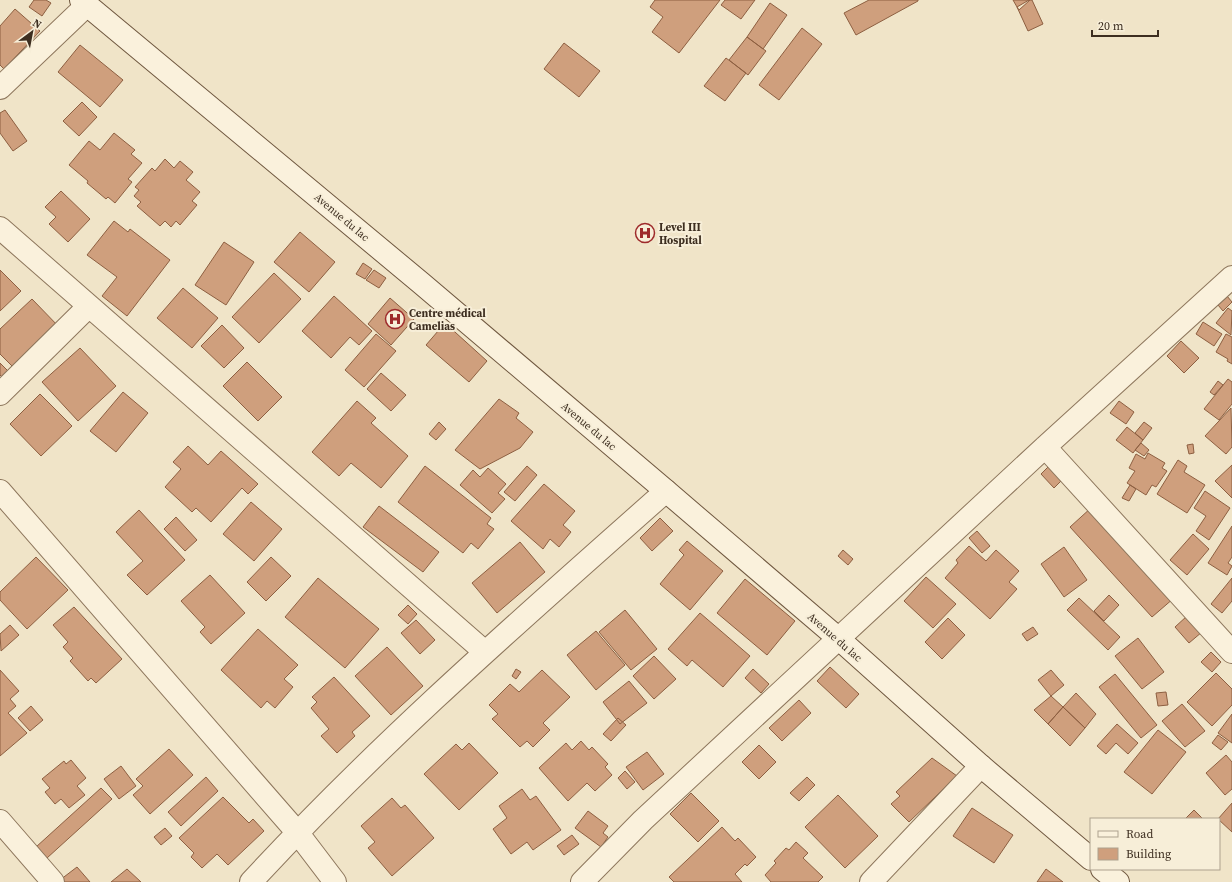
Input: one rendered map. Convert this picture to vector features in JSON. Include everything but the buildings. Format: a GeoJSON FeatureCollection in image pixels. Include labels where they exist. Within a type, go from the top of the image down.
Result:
{"type":"FeatureCollection","features":[{"type":"Feature","properties":{"kind":"street"},"geometry":{"type":"LineString","coordinates":[[0,88],[84,2]]}},
{"type":"Feature","properties":{"kind":"street","name":"Avenue du lac"},"geometry":{"type":"LineString","coordinates":[[84,2],[415,278],[666,491],[839,639],[981,766],[1090,858]]}},
{"type":"Feature","properties":{"kind":"street"},"geometry":{"type":"LineString","coordinates":[[0,228],[484,652]]}},
{"type":"Feature","properties":{"kind":"street"},"geometry":{"type":"LineString","coordinates":[[582,882],[643,820],[1045,447],[1232,277]]}},
{"type":"Feature","properties":{"kind":"street"},"geometry":{"type":"LineString","coordinates":[[0,394],[89,306]]}},
{"type":"Feature","properties":{"kind":"street"},"geometry":{"type":"LineString","coordinates":[[1045,447],[1232,652]]}},
{"type":"Feature","properties":{"kind":"street"},"geometry":{"type":"LineString","coordinates":[[0,491],[297,832],[335,882]]}},
{"type":"Feature","properties":{"kind":"street"},"geometry":{"type":"LineString","coordinates":[[251,882],[297,832],[484,652],[666,491]]}},
{"type":"Feature","properties":{"kind":"street"},"geometry":{"type":"LineString","coordinates":[[871,882],[981,766]]}},
{"type":"Feature","properties":{"kind":"street"},"geometry":{"type":"LineString","coordinates":[[0,821],[52,882]]}},
{"type":"Feature","properties":{"kind":"street"},"geometry":{"type":"LineString","coordinates":[[1103,870],[1118,882]]}},
{"type":"Feature","properties":{"kind":"place","name":"Level III Hospital"},"geometry":{"type":"Point","coordinates":[645,233]}},
{"type":"Feature","properties":{"kind":"place","name":"Centre médical Camelias"},"geometry":{"type":"Point","coordinates":[395,319]}}]}
